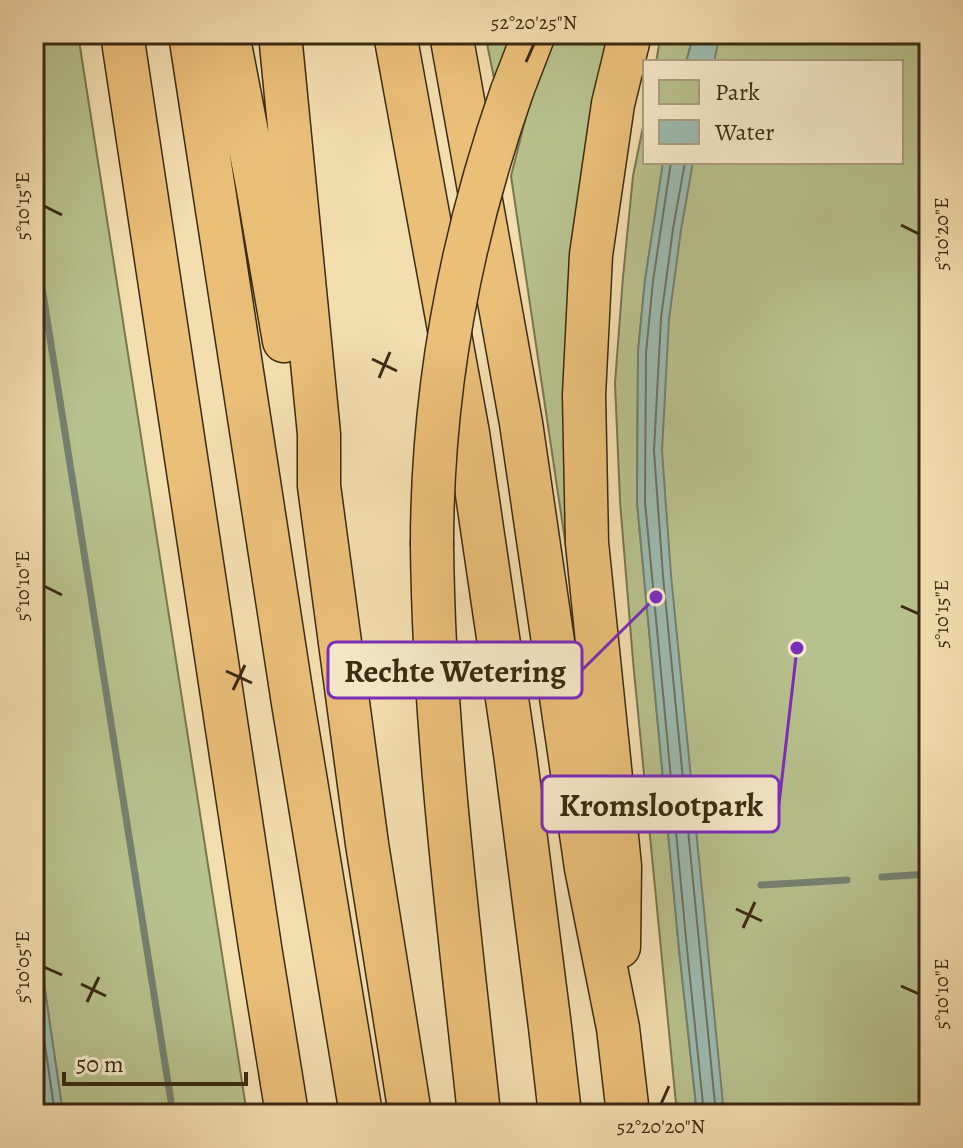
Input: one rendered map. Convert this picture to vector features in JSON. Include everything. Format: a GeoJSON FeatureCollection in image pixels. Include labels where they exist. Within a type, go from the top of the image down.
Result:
{"type":"FeatureCollection","features":[{"type":"Feature","properties":{"kind":"highway"},"geometry":{"type":"LineString","coordinates":[[122,34],[287,1114]]}},
{"type":"Feature","properties":{"kind":"highway"},"geometry":{"type":"LineString","coordinates":[[190,34],[293,703],[361,1114]]}},
{"type":"Feature","properties":{"kind":"highway"},"geometry":{"type":"LineString","coordinates":[[228,34],[301,437],[319,486]]}},
{"type":"Feature","properties":{"kind":"highway"},"geometry":{"type":"LineString","coordinates":[[280,34],[319,434],[319,486],[367,844],[410,1114]]}},
{"type":"Feature","properties":{"kind":"highway"},"geometry":{"type":"LineString","coordinates":[[395,34],[468,433],[515,753],[560,1114]]}},
{"type":"Feature","properties":{"kind":"highway"},"geometry":{"type":"LineString","coordinates":[[451,34],[521,423],[586,868],[618,1028],[628,1114]]}},
{"type":"Feature","properties":{"kind":"highway"},"geometry":{"type":"LineString","coordinates":[[479,1114],[436,686],[433,489],[440,409],[461,270],[487,170],[534,34]]}},
{"type":"Feature","properties":{"kind":"highway"},"geometry":{"type":"LineString","coordinates":[[618,1028],[620,866],[587,543],[584,395],[591,255],[613,104],[630,34]]}},
{"type":"Feature","properties":{"kind":"green space"},"geometry":{"type":"Polygon","coordinates":[[[34,34],[78,34],[247,1114],[63,1114],[34,915],[34,34]]]}},
{"type":"Feature","properties":{"kind":"green space"},"geometry":{"type":"Polygon","coordinates":[[[485,34],[513,34],[494,78],[485,34]]]}},
{"type":"Feature","properties":{"kind":"green space"},"geometry":{"type":"Polygon","coordinates":[[[553,34],[610,34],[597,81],[571,275],[567,554],[511,176],[536,77],[553,34]]]}},
{"type":"Feature","properties":{"kind":"green space"},"geometry":{"type":"Polygon","coordinates":[[[661,34],[694,34],[687,60],[656,60],[661,34]]]}},
{"type":"Feature","properties":{"kind":"green space"},"geometry":{"type":"Polygon","coordinates":[[[706,34],[929,34],[929,1114],[711,1114],[645,403],[673,164],[903,164],[903,60],[700,60],[706,34]]]}},
{"type":"Feature","properties":{"kind":"green space"},"geometry":{"type":"Polygon","coordinates":[[[643,127],[643,164],[664,164],[645,280],[638,352],[637,502],[697,1114],[677,1114],[620,501],[615,383],[633,176],[643,127]]]}},
{"type":"Feature","properties":{"kind":"water"},"geometry":{"type":"Polygon","coordinates":[[[694,34],[720,34],[714,60],[687,60],[694,34]]]}},
{"type":"Feature","properties":{"kind":"water"},"geometry":{"type":"Polygon","coordinates":[[[663,164],[693,164],[669,319],[662,451],[671,575],[724,1114],[697,1114],[679,949],[637,502],[638,352],[645,280],[663,164]]]}},
{"type":"Feature","properties":{"kind":"water"},"geometry":{"type":"Polygon","coordinates":[[[34,915],[63,1114],[34,1114],[34,915]]]}},
{"type":"Feature","properties":{"kind":"waterway"},"geometry":{"type":"LineString","coordinates":[[34,237],[173,1114]]}},
{"type":"Feature","properties":{"kind":"waterway"},"geometry":{"type":"LineString","coordinates":[[882,877],[929,874]]}},
{"type":"Feature","properties":{"kind":"waterway"},"geometry":{"type":"LineString","coordinates":[[761,885],[847,880]]}},
{"type":"Feature","properties":{"kind":"place","name":"Rechte Wetering"},"geometry":{"type":"Point","coordinates":[656,597]}},
{"type":"Feature","properties":{"kind":"place","name":"Kromslootpark"},"geometry":{"type":"Point","coordinates":[797,648]}}]}
